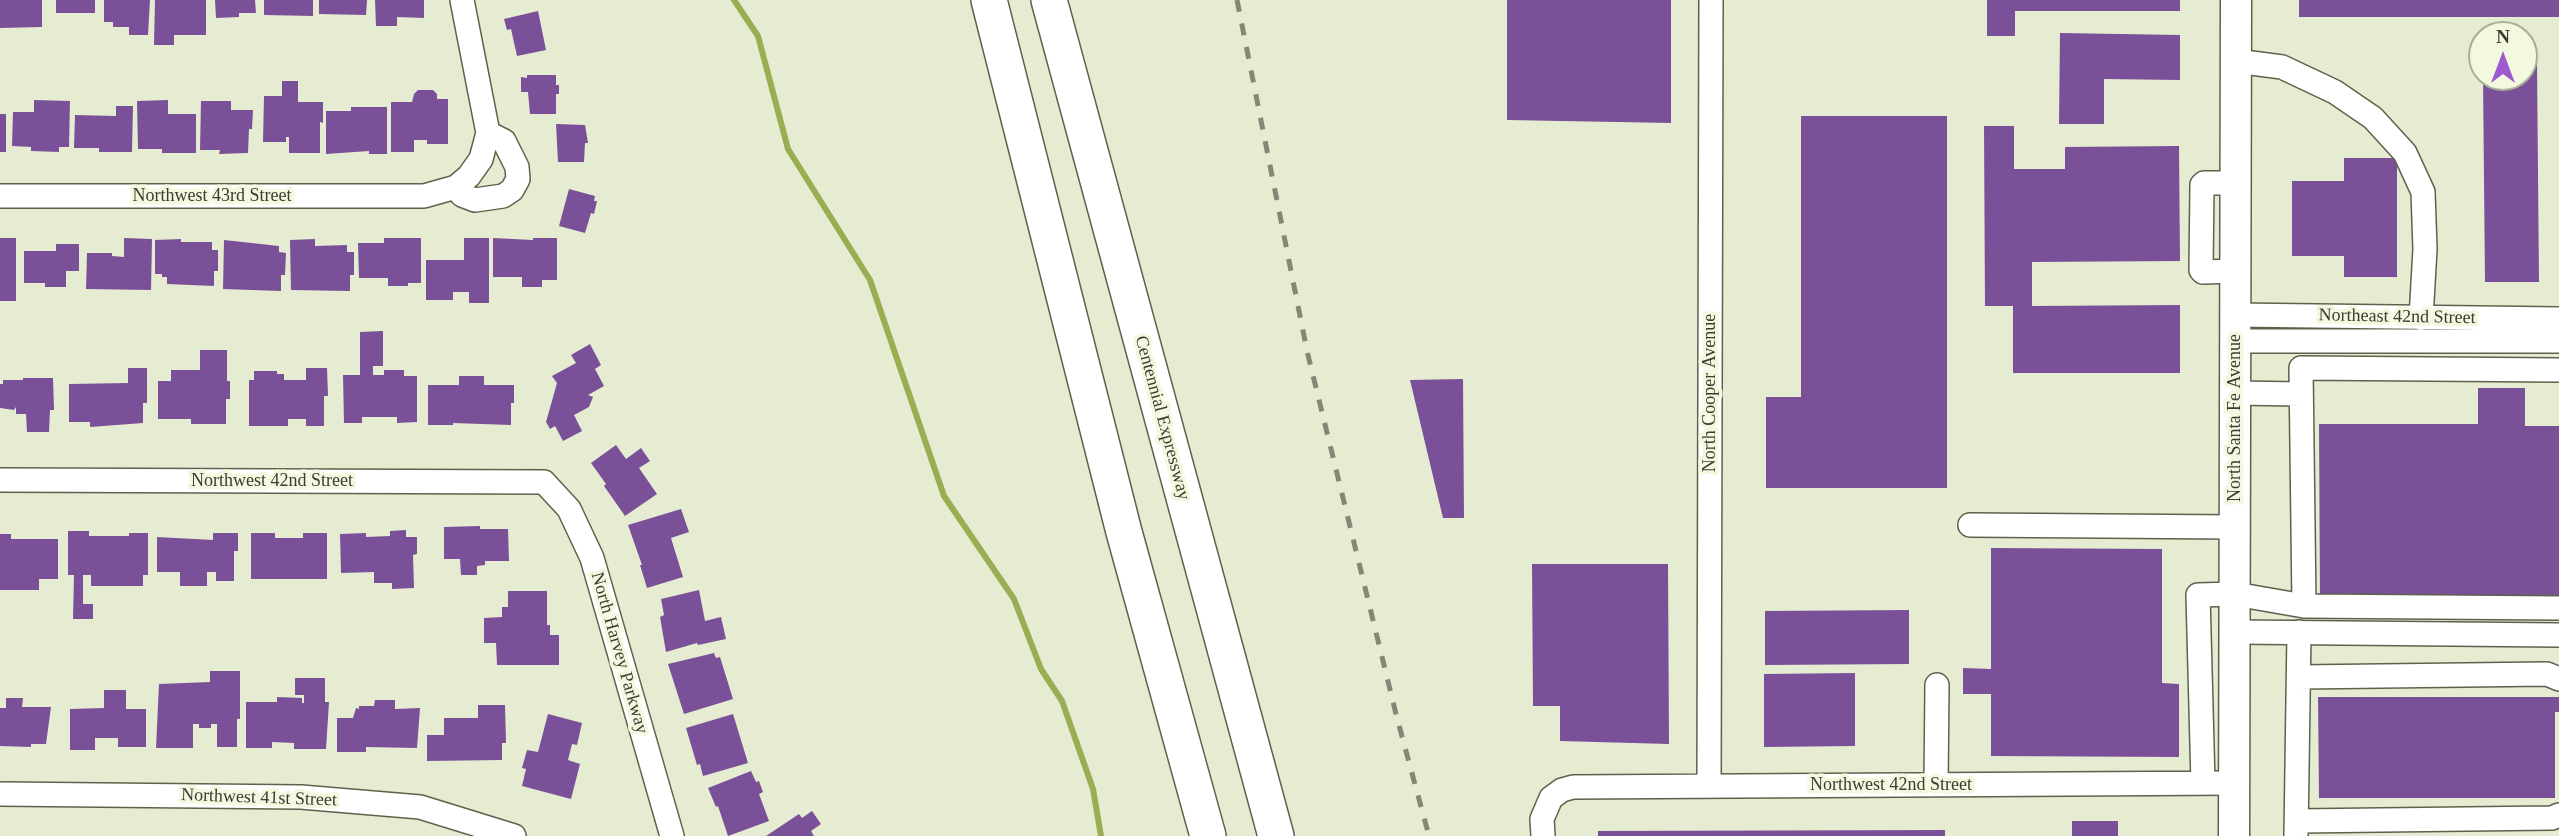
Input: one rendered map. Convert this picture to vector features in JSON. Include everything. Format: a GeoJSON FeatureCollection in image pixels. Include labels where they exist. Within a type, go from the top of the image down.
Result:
{"type":"FeatureCollection","features":[{"type":"Feature","properties":{"kind":"highway"},"geometry":{"type":"LineString","coordinates":[[989,0],[1124,532],[1208,836]]}},
{"type":"Feature","properties":{"kind":"highway","name":"Centennial Expressway"},"geometry":{"type":"LineString","coordinates":[[1049,0],[1276,836]]}},
{"type":"Feature","properties":{"kind":"main road","name":"North Santa Fe Avenue"},"geometry":{"type":"LineString","coordinates":[[2234,836],[2235,0]]}},
{"type":"Feature","properties":{"kind":"street"},"geometry":{"type":"LineString","coordinates":[[462,0],[488,134],[481,159],[469,176],[456,187],[462,195],[475,200],[503,196],[512,190],[518,179],[517,167],[504,141],[488,134]]}},
{"type":"Feature","properties":{"kind":"street","name":"North Cooper Avenue"},"geometry":{"type":"LineString","coordinates":[[1710,786],[1711,0]]}},
{"type":"Feature","properties":{"kind":"street"},"geometry":{"type":"LineString","coordinates":[[2235,61],[2282,67],[2335,92],[2373,118],[2405,153],[2423,192],[2425,249],[2442,369]]}},
{"type":"Feature","properties":{"kind":"street","name":"Northwest 43rd Street"},"geometry":{"type":"LineString","coordinates":[[0,196],[424,196],[456,187]]}},
{"type":"Feature","properties":{"kind":"street","name":"Northeast 42nd Street"},"geometry":{"type":"LineString","coordinates":[[2235,328],[2434,326],[2559,318]]}},
{"type":"Feature","properties":{"kind":"street","name":"Northeast 42nd Street"},"geometry":{"type":"LineString","coordinates":[[2235,328],[2434,326],[2559,341]]}},
{"type":"Feature","properties":{"kind":"street"},"geometry":{"type":"LineString","coordinates":[[2304,606],[2301,368],[2559,370]]}},
{"type":"Feature","properties":{"kind":"street"},"geometry":{"type":"LineString","coordinates":[[2235,393],[2301,394]]}},
{"type":"Feature","properties":{"kind":"street","name":"Northwest 42nd Street"},"geometry":{"type":"LineString","coordinates":[[0,480],[544,482]]}},
{"type":"Feature","properties":{"kind":"street","name":"North Harvey Parkway"},"geometry":{"type":"LineString","coordinates":[[544,482],[569,509],[592,558],[669,828]]}},
{"type":"Feature","properties":{"kind":"street"},"geometry":{"type":"LineString","coordinates":[[1970,525],[2235,527]]}},
{"type":"Feature","properties":{"kind":"street"},"geometry":{"type":"LineString","coordinates":[[2203,783],[2198,595],[2235,594],[2304,606],[2559,608]]}},
{"type":"Feature","properties":{"kind":"street"},"geometry":{"type":"LineString","coordinates":[[2235,632],[2559,635]]}},
{"type":"Feature","properties":{"kind":"street"},"geometry":{"type":"LineString","coordinates":[[2300,632],[2296,829],[2552,818],[2559,815]]}},
{"type":"Feature","properties":{"kind":"street"},"geometry":{"type":"LineString","coordinates":[[2299,677],[2547,674],[2559,679]]}},
{"type":"Feature","properties":{"kind":"street"},"geometry":{"type":"LineString","coordinates":[[1936,784],[1937,685]]}},
{"type":"Feature","properties":{"kind":"street","name":"Northwest 42nd Street"},"geometry":{"type":"LineString","coordinates":[[1544,836],[1542,819],[1551,798],[1562,790],[1573,787],[2234,783]]}},
{"type":"Feature","properties":{"kind":"street","name":"Northwest 41st Street"},"geometry":{"type":"LineString","coordinates":[[0,794],[261,795],[314,798],[420,807],[514,836]]}},
{"type":"Feature","properties":{"kind":"street"},"geometry":{"type":"LineString","coordinates":[[649,836],[669,828]]}},
{"type":"Feature","properties":{"kind":"building"},"geometry":{"type":"Polygon","coordinates":[[[0,0],[42,0],[42,27],[0,28],[0,0]]]}},
{"type":"Feature","properties":{"kind":"building"},"geometry":{"type":"Polygon","coordinates":[[[56,0],[95,0],[95,13],[56,13],[56,0]]]}},
{"type":"Feature","properties":{"kind":"building"},"geometry":{"type":"Polygon","coordinates":[[[104,0],[150,0],[148,35],[129,35],[129,27],[113,27],[113,22],[104,22],[104,0]]]}},
{"type":"Feature","properties":{"kind":"building"},"geometry":{"type":"Polygon","coordinates":[[[155,0],[206,0],[206,35],[174,35],[174,45],[154,45],[155,0]]]}},
{"type":"Feature","properties":{"kind":"building"},"geometry":{"type":"Polygon","coordinates":[[[215,0],[255,0],[256,13],[239,13],[239,17],[216,18],[215,0]]]}},
{"type":"Feature","properties":{"kind":"building"},"geometry":{"type":"Polygon","coordinates":[[[264,0],[313,0],[313,16],[264,15],[264,0]]]}},
{"type":"Feature","properties":{"kind":"building"},"geometry":{"type":"Polygon","coordinates":[[[319,0],[367,0],[366,15],[319,14],[319,0]]]}},
{"type":"Feature","properties":{"kind":"building"},"geometry":{"type":"Polygon","coordinates":[[[375,0],[424,0],[424,18],[397,17],[397,26],[376,26],[375,0]]]}},
{"type":"Feature","properties":{"kind":"building"},"geometry":{"type":"Polygon","coordinates":[[[1507,0],[1671,0],[1671,123],[1507,120],[1507,0]]]}},
{"type":"Feature","properties":{"kind":"building"},"geometry":{"type":"Polygon","coordinates":[[[1987,0],[2180,0],[2180,11],[2015,11],[2015,36],[1987,36],[1987,0]]]}},
{"type":"Feature","properties":{"kind":"building"},"geometry":{"type":"Polygon","coordinates":[[[2299,0],[2559,0],[2559,17],[2299,17],[2299,0]]]}},
{"type":"Feature","properties":{"kind":"building"},"geometry":{"type":"Polygon","coordinates":[[[538,11],[546,50],[517,56],[511,29],[507,30],[504,19],[538,11]]]}},
{"type":"Feature","properties":{"kind":"building"},"geometry":{"type":"Polygon","coordinates":[[[2060,33],[2180,35],[2180,80],[2104,79],[2104,124],[2059,124],[2060,33]]]}},
{"type":"Feature","properties":{"kind":"building"},"geometry":{"type":"Polygon","coordinates":[[[527,75],[556,75],[559,94],[556,94],[556,114],[530,114],[528,92],[521,92],[521,77],[527,78],[527,75]]]}},
{"type":"Feature","properties":{"kind":"building"},"geometry":{"type":"Polygon","coordinates":[[[282,81],[298,81],[298,102],[323,102],[320,153],[289,153],[289,137],[286,137],[286,142],[263,142],[264,96],[282,96],[282,81]]]}},
{"type":"Feature","properties":{"kind":"building"},"geometry":{"type":"Polygon","coordinates":[[[418,90],[433,90],[437,99],[448,99],[448,144],[427,144],[427,140],[414,140],[414,152],[391,152],[391,102],[412,102],[418,90]]]}},
{"type":"Feature","properties":{"kind":"building"},"geometry":{"type":"Polygon","coordinates":[[[2483,91],[2537,91],[2539,282],[2485,282],[2483,91]]]}},
{"type":"Feature","properties":{"kind":"building"},"geometry":{"type":"Polygon","coordinates":[[[34,100],[70,101],[69,147],[59,147],[59,152],[31,151],[31,147],[12,146],[13,112],[34,112],[34,100]]]}},
{"type":"Feature","properties":{"kind":"building"},"geometry":{"type":"Polygon","coordinates":[[[168,100],[168,114],[196,114],[196,153],[162,153],[162,149],[138,149],[137,101],[168,100]]]}},
{"type":"Feature","properties":{"kind":"building"},"geometry":{"type":"Polygon","coordinates":[[[201,101],[231,101],[231,110],[253,110],[248,153],[219,154],[220,150],[200,150],[201,101]]]}},
{"type":"Feature","properties":{"kind":"building"},"geometry":{"type":"Polygon","coordinates":[[[116,106],[133,106],[132,152],[99,152],[99,148],[74,148],[75,115],[116,116],[116,106]]]}},
{"type":"Feature","properties":{"kind":"building"},"geometry":{"type":"Polygon","coordinates":[[[351,107],[387,107],[387,154],[369,154],[369,151],[326,154],[326,111],[351,111],[351,107]]]}},
{"type":"Feature","properties":{"kind":"building"},"geometry":{"type":"Polygon","coordinates":[[[0,114],[6,114],[6,152],[0,152],[0,114]]]}},
{"type":"Feature","properties":{"kind":"building"},"geometry":{"type":"Polygon","coordinates":[[[1801,116],[1947,116],[1947,488],[1766,488],[1766,397],[1801,397],[1801,116]]]}},
{"type":"Feature","properties":{"kind":"building"},"geometry":{"type":"Polygon","coordinates":[[[556,124],[585,125],[588,143],[585,143],[584,162],[558,162],[556,124]]]}},
{"type":"Feature","properties":{"kind":"building"},"geometry":{"type":"Polygon","coordinates":[[[1984,126],[2014,126],[2014,169],[2065,169],[2065,147],[2179,146],[2180,261],[2032,262],[2032,306],[2180,305],[2180,373],[2013,373],[2013,306],[1985,306],[1984,126]]]}},
{"type":"Feature","properties":{"kind":"building"},"geometry":{"type":"Polygon","coordinates":[[[2344,158],[2397,158],[2397,277],[2344,277],[2344,256],[2292,256],[2292,181],[2344,181],[2344,158]]]}},
{"type":"Feature","properties":{"kind":"building"},"geometry":{"type":"Polygon","coordinates":[[[569,189],[595,196],[594,201],[597,201],[585,233],[559,226],[569,189]]]}},
{"type":"Feature","properties":{"kind":"building"},"geometry":{"type":"Polygon","coordinates":[[[0,238],[16,238],[16,301],[0,301],[0,238]]]}},
{"type":"Feature","properties":{"kind":"building"},"geometry":{"type":"Polygon","coordinates":[[[124,238],[152,239],[151,290],[86,289],[87,253],[112,253],[112,256],[124,257],[124,238]]]}},
{"type":"Feature","properties":{"kind":"building"},"geometry":{"type":"Polygon","coordinates":[[[384,238],[421,238],[421,283],[388,286],[388,278],[359,278],[358,243],[384,243],[384,238]]]}},
{"type":"Feature","properties":{"kind":"building"},"geometry":{"type":"Polygon","coordinates":[[[464,238],[489,238],[489,303],[469,303],[469,292],[453,292],[453,300],[426,300],[426,260],[464,260],[464,238]]]}},
{"type":"Feature","properties":{"kind":"building"},"geometry":{"type":"Polygon","coordinates":[[[493,238],[557,238],[557,280],[542,280],[542,287],[522,287],[522,277],[493,277],[493,238]]]}},
{"type":"Feature","properties":{"kind":"building"},"geometry":{"type":"Polygon","coordinates":[[[181,239],[181,242],[212,242],[212,250],[218,250],[218,271],[214,271],[214,286],[167,284],[167,277],[155,274],[155,240],[181,239]]]}},
{"type":"Feature","properties":{"kind":"building"},"geometry":{"type":"Polygon","coordinates":[[[315,239],[315,246],[347,245],[347,252],[354,252],[354,275],[350,275],[350,291],[291,290],[290,240],[315,239]]]}},
{"type":"Feature","properties":{"kind":"building"},"geometry":{"type":"Polygon","coordinates":[[[224,240],[279,246],[279,252],[286,253],[281,291],[223,289],[224,240]]]}},
{"type":"Feature","properties":{"kind":"building"},"geometry":{"type":"Polygon","coordinates":[[[56,244],[79,244],[79,271],[66,271],[66,287],[24,283],[24,251],[56,251],[56,244]]]}},
{"type":"Feature","properties":{"kind":"building"},"geometry":{"type":"Polygon","coordinates":[[[383,331],[383,366],[373,366],[373,375],[384,375],[384,370],[404,370],[404,376],[417,376],[417,422],[397,423],[397,417],[362,417],[362,423],[344,423],[343,375],[360,375],[360,332],[383,331]]]}},
{"type":"Feature","properties":{"kind":"building"},"geometry":{"type":"Polygon","coordinates":[[[590,344],[601,365],[595,369],[604,386],[588,395],[593,397],[589,407],[574,415],[582,431],[563,441],[555,426],[550,429],[546,422],[557,383],[552,376],[576,363],[571,355],[590,344]]]}},
{"type":"Feature","properties":{"kind":"building"},"geometry":{"type":"Polygon","coordinates":[[[200,350],[227,350],[230,399],[226,399],[226,424],[191,424],[191,419],[158,419],[158,381],[171,381],[171,370],[200,370],[200,350]]]}},
{"type":"Feature","properties":{"kind":"building"},"geometry":{"type":"Polygon","coordinates":[[[128,368],[147,368],[147,403],[143,403],[143,423],[90,427],[90,422],[69,422],[69,384],[128,383],[128,368]]]}},
{"type":"Feature","properties":{"kind":"building"},"geometry":{"type":"Polygon","coordinates":[[[306,368],[327,368],[328,396],[324,396],[324,426],[306,426],[306,419],[288,419],[288,426],[249,426],[249,380],[254,380],[254,371],[277,371],[277,374],[284,374],[284,380],[306,380],[306,368]]]}},
{"type":"Feature","properties":{"kind":"building"},"geometry":{"type":"Polygon","coordinates":[[[459,376],[484,376],[484,385],[514,385],[511,425],[428,425],[428,385],[459,385],[459,376]]]}},
{"type":"Feature","properties":{"kind":"building"},"geometry":{"type":"Polygon","coordinates":[[[53,378],[54,410],[50,410],[49,432],[27,432],[26,414],[16,414],[16,407],[14,410],[0,408],[0,384],[3,384],[3,380],[53,378]]]}},
{"type":"Feature","properties":{"kind":"building"},"geometry":{"type":"Polygon","coordinates":[[[1463,379],[1464,518],[1443,518],[1410,380],[1463,379]]]}},
{"type":"Feature","properties":{"kind":"building"},"geometry":{"type":"Polygon","coordinates":[[[2478,388],[2525,388],[2525,426],[2559,426],[2559,601],[2320,602],[2319,424],[2478,424],[2478,388]]]}},
{"type":"Feature","properties":{"kind":"building"},"geometry":{"type":"Polygon","coordinates":[[[616,445],[626,459],[641,448],[650,461],[639,468],[657,494],[625,516],[591,463],[616,445]]]}},
{"type":"Feature","properties":{"kind":"building"},"geometry":{"type":"Polygon","coordinates":[[[681,509],[689,532],[671,538],[683,577],[647,588],[628,525],[681,509]]]}},
{"type":"Feature","properties":{"kind":"building"},"geometry":{"type":"Polygon","coordinates":[[[480,526],[480,529],[508,529],[509,561],[485,561],[485,565],[477,566],[477,575],[461,575],[460,559],[444,559],[444,527],[480,526]]]}},
{"type":"Feature","properties":{"kind":"building"},"geometry":{"type":"Polygon","coordinates":[[[406,530],[406,537],[417,537],[417,554],[413,555],[414,588],[392,589],[392,583],[374,583],[374,572],[341,573],[340,534],[390,536],[390,531],[406,530]]]}},
{"type":"Feature","properties":{"kind":"building"},"geometry":{"type":"Polygon","coordinates":[[[68,531],[89,531],[89,536],[148,533],[148,575],[143,575],[143,586],[91,586],[91,575],[83,575],[83,604],[93,604],[93,619],[73,619],[74,575],[68,575],[68,531]]]}},
{"type":"Feature","properties":{"kind":"building"},"geometry":{"type":"Polygon","coordinates":[[[213,533],[238,533],[238,551],[234,551],[234,581],[216,581],[216,572],[207,572],[207,586],[180,586],[180,572],[157,572],[157,537],[213,540],[213,533]]]}},
{"type":"Feature","properties":{"kind":"building"},"geometry":{"type":"Polygon","coordinates":[[[251,533],[275,533],[275,538],[303,538],[303,533],[327,533],[327,579],[251,579],[251,533]]]}},
{"type":"Feature","properties":{"kind":"building"},"geometry":{"type":"Polygon","coordinates":[[[0,534],[11,534],[11,539],[58,539],[58,579],[39,579],[39,590],[0,590],[0,534]]]}},
{"type":"Feature","properties":{"kind":"building"},"geometry":{"type":"Polygon","coordinates":[[[1991,548],[2162,549],[2162,683],[2179,684],[2179,757],[1991,756],[1991,694],[1963,694],[1963,668],[1991,669],[1991,548]]]}},
{"type":"Feature","properties":{"kind":"building"},"geometry":{"type":"Polygon","coordinates":[[[1532,564],[1668,564],[1669,744],[1560,741],[1560,706],[1533,706],[1532,564]]]}},
{"type":"Feature","properties":{"kind":"building"},"geometry":{"type":"Polygon","coordinates":[[[699,590],[705,621],[721,617],[726,639],[698,645],[697,643],[666,652],[660,617],[664,615],[661,599],[699,590]]]}},
{"type":"Feature","properties":{"kind":"building"},"geometry":{"type":"Polygon","coordinates":[[[508,591],[547,591],[547,625],[550,625],[550,635],[559,635],[559,665],[497,665],[496,643],[484,643],[484,618],[502,617],[502,607],[508,607],[508,591]]]}},
{"type":"Feature","properties":{"kind":"building"},"geometry":{"type":"Polygon","coordinates":[[[1909,610],[1909,664],[1765,665],[1765,611],[1909,610]]]}},
{"type":"Feature","properties":{"kind":"building"},"geometry":{"type":"Polygon","coordinates":[[[714,653],[716,658],[720,657],[733,699],[684,714],[668,664],[714,653]]]}},
{"type":"Feature","properties":{"kind":"building"},"geometry":{"type":"Polygon","coordinates":[[[210,671],[240,671],[237,747],[217,747],[217,724],[211,724],[211,728],[199,728],[199,724],[193,724],[193,748],[156,748],[159,684],[210,682],[210,671]]]}},
{"type":"Feature","properties":{"kind":"building"},"geometry":{"type":"Polygon","coordinates":[[[1855,673],[1855,746],[1764,747],[1764,674],[1855,673]]]}},
{"type":"Feature","properties":{"kind":"building"},"geometry":{"type":"Polygon","coordinates":[[[295,678],[325,678],[325,702],[329,702],[326,749],[294,749],[294,743],[272,742],[272,748],[246,748],[246,702],[277,702],[277,697],[302,698],[304,703],[304,695],[295,695],[295,678]]]}},
{"type":"Feature","properties":{"kind":"building"},"geometry":{"type":"Polygon","coordinates":[[[104,690],[126,690],[126,709],[146,709],[146,747],[118,747],[118,738],[95,738],[95,750],[70,750],[70,709],[104,708],[104,690]]]}},
{"type":"Feature","properties":{"kind":"building"},"geometry":{"type":"Polygon","coordinates":[[[2318,697],[2559,697],[2559,712],[2555,712],[2555,798],[2319,798],[2318,697]]]}},
{"type":"Feature","properties":{"kind":"building"},"geometry":{"type":"Polygon","coordinates":[[[6,698],[23,698],[22,707],[51,707],[46,744],[31,744],[31,747],[0,746],[0,708],[6,708],[6,698]]]}},
{"type":"Feature","properties":{"kind":"building"},"geometry":{"type":"Polygon","coordinates":[[[375,700],[395,700],[395,709],[420,708],[417,748],[366,747],[366,752],[337,752],[337,718],[353,718],[356,708],[374,706],[375,700]]]}},
{"type":"Feature","properties":{"kind":"building"},"geometry":{"type":"Polygon","coordinates":[[[478,705],[505,705],[506,743],[502,743],[502,760],[427,761],[427,735],[444,735],[444,718],[478,718],[478,705]]]}},
{"type":"Feature","properties":{"kind":"building"},"geometry":{"type":"Polygon","coordinates":[[[548,714],[582,723],[577,745],[572,744],[568,760],[580,764],[571,799],[522,786],[526,769],[522,768],[527,750],[538,752],[548,714]]]}},
{"type":"Feature","properties":{"kind":"building"},"geometry":{"type":"Polygon","coordinates":[[[733,714],[748,763],[703,776],[686,728],[733,714]]]}},
{"type":"Feature","properties":{"kind":"building"},"geometry":{"type":"Polygon","coordinates":[[[751,771],[763,792],[759,794],[769,821],[728,836],[718,806],[716,807],[708,788],[751,771]]]}},
{"type":"Feature","properties":{"kind":"building"},"geometry":{"type":"Polygon","coordinates":[[[812,811],[821,824],[811,831],[814,836],[766,836],[799,814],[802,818],[812,811]]]}},
{"type":"Feature","properties":{"kind":"building"},"geometry":{"type":"Polygon","coordinates":[[[2072,821],[2118,821],[2118,836],[2072,836],[2072,821]]]}},
{"type":"Feature","properties":{"kind":"building"},"geometry":{"type":"Polygon","coordinates":[[[1945,830],[1945,836],[1598,836],[1598,831],[1945,830]]]}},
{"type":"Feature","properties":{"kind":"waterway"},"geometry":{"type":"LineString","coordinates":[[734,0],[758,36],[788,149],[870,280],[944,496],[1014,599],[1041,669],[1062,701],[1093,789],[1101,836]]}},
{"type":"Feature","properties":{"kind":"railway"},"geometry":{"type":"LineString","coordinates":[[1237,0],[1307,351],[1397,718],[1429,836]]}}]}
